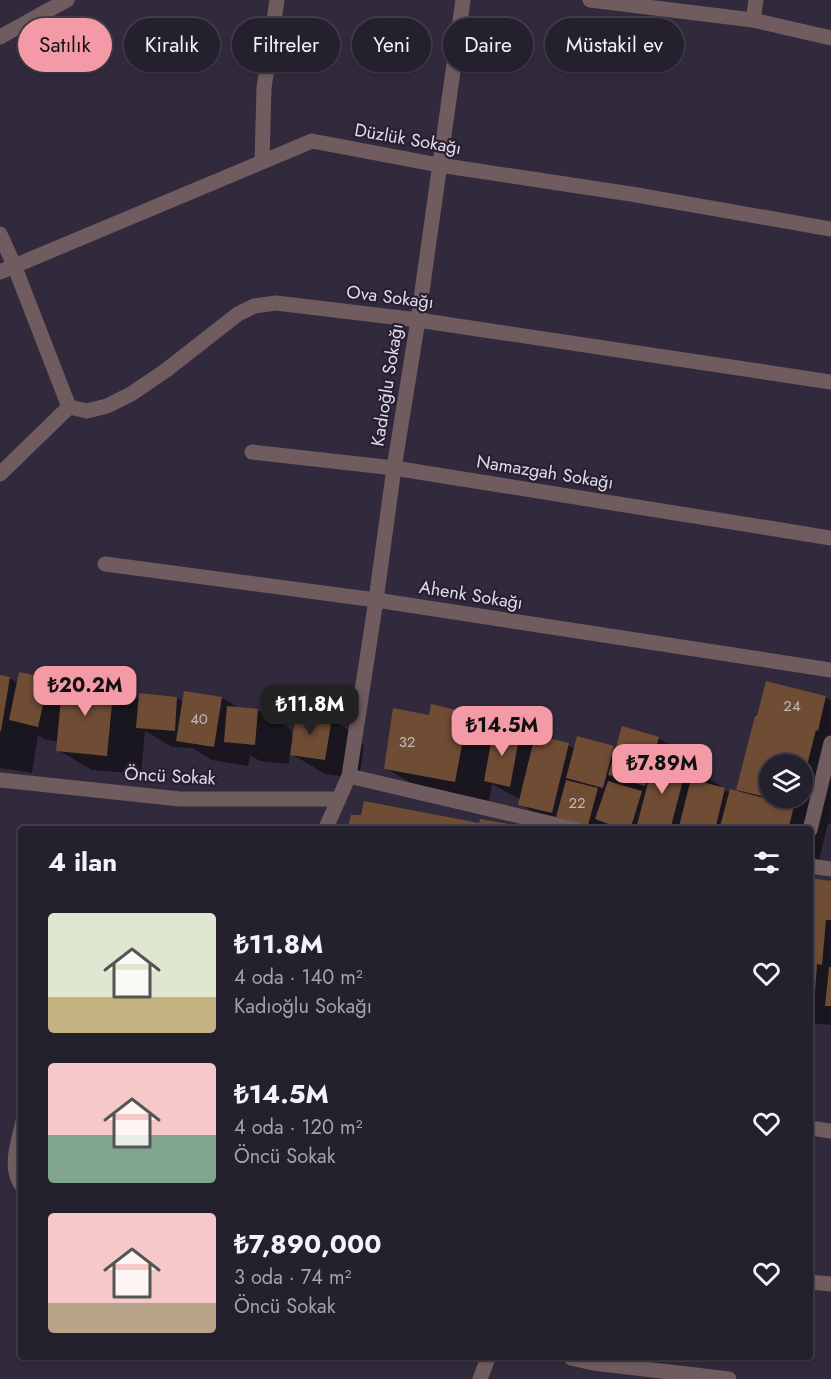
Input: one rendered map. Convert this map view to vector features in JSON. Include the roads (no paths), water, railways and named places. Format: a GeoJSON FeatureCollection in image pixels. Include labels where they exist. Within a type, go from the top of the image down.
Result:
{"type":"FeatureCollection","features":[{"type":"Feature","properties":{"kind":"street"},"geometry":{"type":"LineString","coordinates":[[0,37],[67,0]]}},
{"type":"Feature","properties":{"kind":"street"},"geometry":{"type":"LineString","coordinates":[[262,162],[264,88],[277,0]]}},
{"type":"Feature","properties":{"kind":"street","name":"Kadıoğlu Sokağı"},"geometry":{"type":"LineString","coordinates":[[327,826],[349,776],[418,320],[463,0]]}},
{"type":"Feature","properties":{"kind":"street"},"geometry":{"type":"LineString","coordinates":[[590,0],[753,20],[831,38]]}},
{"type":"Feature","properties":{"kind":"street"},"geometry":{"type":"LineString","coordinates":[[753,20],[756,0]]}},
{"type":"Feature","properties":{"kind":"street","name":"Düzlük Sokağı"},"geometry":{"type":"LineString","coordinates":[[7,269],[312,141],[439,165],[631,194],[831,229]]}},
{"type":"Feature","properties":{"kind":"street"},"geometry":{"type":"LineString","coordinates":[[0,234],[7,269],[69,407],[0,474]]}},
{"type":"Feature","properties":{"kind":"street","name":"Ova Sokağı"},"geometry":{"type":"LineString","coordinates":[[69,407],[87,411],[108,406],[131,394],[165,371],[238,314],[254,306],[276,303],[418,320],[831,382]]}},
{"type":"Feature","properties":{"kind":"street","name":"Namazgah Sokağı"},"geometry":{"type":"LineString","coordinates":[[252,452],[394,468],[831,538]]}},
{"type":"Feature","properties":{"kind":"street","name":"Ahenk Sokağı"},"geometry":{"type":"LineString","coordinates":[[105,564],[376,600],[831,670]]}},
{"type":"Feature","properties":{"kind":"street"},"geometry":{"type":"LineString","coordinates":[[811,826],[831,743]]}},
{"type":"Feature","properties":{"kind":"street"},"geometry":{"type":"LineString","coordinates":[[349,776],[560,826]]}},
{"type":"Feature","properties":{"kind":"street","name":"Öncü Sokak"},"geometry":{"type":"LineString","coordinates":[[0,780],[180,799],[339,799]]}},
{"type":"Feature","properties":{"kind":"street"},"geometry":{"type":"LineString","coordinates":[[813,866],[831,869]]}},
{"type":"Feature","properties":{"kind":"street"},"geometry":{"type":"LineString","coordinates":[[813,1128],[831,1131]]}},
{"type":"Feature","properties":{"kind":"street"},"geometry":{"type":"LineString","coordinates":[[813,1282],[831,1284]]}},
{"type":"Feature","properties":{"kind":"street"},"geometry":{"type":"LineString","coordinates":[[480,1379],[487,1360]]}},
{"type":"Feature","properties":{"kind":"street"},"geometry":{"type":"LineString","coordinates":[[580,1360],[729,1379]]}},
{"type":"Feature","properties":{"kind":"street"},"geometry":{"type":"LineString","coordinates":[[593,1363],[604,1379]]}},
{"type":"Feature","properties":{"kind":"lane"},"geometry":{"type":"LineString","coordinates":[[18,1134],[12,1165],[18,1183]]}}]}
